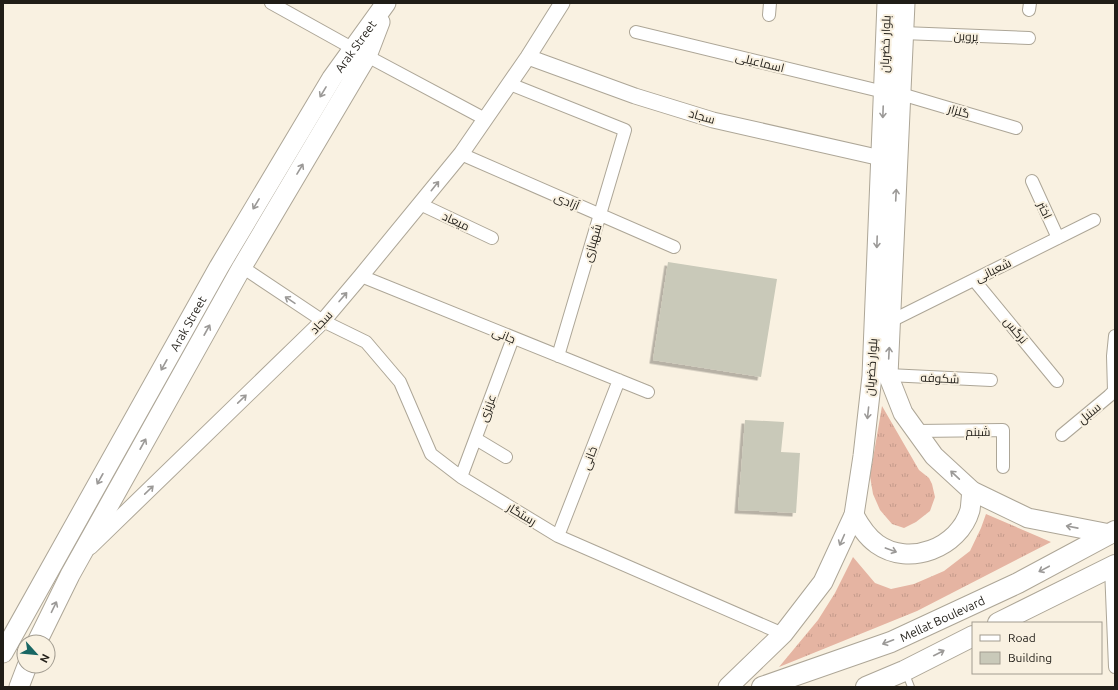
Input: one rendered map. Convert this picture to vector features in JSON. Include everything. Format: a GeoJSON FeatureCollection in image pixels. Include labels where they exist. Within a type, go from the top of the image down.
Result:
{"type":"FeatureCollection","features":[{"type":"Feature","properties":{"kind":"highway","name":"Mellat Boulevard"},"geometry":{"type":"LineString","coordinates":[[762,687],[891,642],[1018,583],[1112,533]]}},
{"type":"Feature","properties":{"kind":"highway"},"geometry":{"type":"LineString","coordinates":[[1000,622],[1113,566]]}},
{"type":"Feature","properties":{"kind":"highway"},"geometry":{"type":"LineString","coordinates":[[866,687],[908,679],[972,637]]}},
{"type":"Feature","properties":{"kind":"main road","name":"Arak Street"},"geometry":{"type":"LineString","coordinates":[[41,634],[80,556],[242,267],[387,3]]}},
{"type":"Feature","properties":{"kind":"main road","name":"بلوار خضریان"},"geometry":{"type":"LineString","coordinates":[[887,3],[892,93],[891,321],[888,375],[903,413],[934,456],[972,491],[1028,518],[1112,533]]}},
{"type":"Feature","properties":{"kind":"main road","name":"بلوار خضریان"},"geometry":{"type":"LineString","coordinates":[[728,687],[783,634],[823,582],[854,515],[863,456],[872,376],[881,158],[904,34],[905,3]]}},
{"type":"Feature","properties":{"kind":"main road","name":"Arak Street"},"geometry":{"type":"LineString","coordinates":[[4,649],[219,267],[332,78],[360,52]]}},
{"type":"Feature","properties":{"kind":"main road"},"geometry":{"type":"LineString","coordinates":[[854,515],[863,532],[877,544],[894,552],[913,554],[932,550],[948,541],[961,528],[970,510],[972,491]]}},
{"type":"Feature","properties":{"kind":"main road"},"geometry":{"type":"LineString","coordinates":[[19,687],[24,674]]}},
{"type":"Feature","properties":{"kind":"main road"},"geometry":{"type":"LineString","coordinates":[[31,674],[32,687]]}},
{"type":"Feature","properties":{"kind":"street"},"geometry":{"type":"LineString","coordinates":[[271,3],[485,119]]}},
{"type":"Feature","properties":{"kind":"street","name":"سجاد"},"geometry":{"type":"LineString","coordinates":[[80,556],[323,321],[461,154],[510,84],[562,3]]}},
{"type":"Feature","properties":{"kind":"street","name":"اسماعیلی"},"geometry":{"type":"LineString","coordinates":[[636,32],[892,93]]}},
{"type":"Feature","properties":{"kind":"street","name":"پروین"},"geometry":{"type":"LineString","coordinates":[[904,34],[1029,38]]}},
{"type":"Feature","properties":{"kind":"street","name":"سجاد"},"geometry":{"type":"LineString","coordinates":[[528,57],[635,96],[712,120],[881,158]]}},
{"type":"Feature","properties":{"kind":"street","name":"شهبازی"},"geometry":{"type":"LineString","coordinates":[[510,84],[625,130],[558,356]]}},
{"type":"Feature","properties":{"kind":"street","name":"گلزار"},"geometry":{"type":"LineString","coordinates":[[892,93],[1016,128]]}},
{"type":"Feature","properties":{"kind":"street","name":"آزادی"},"geometry":{"type":"LineString","coordinates":[[461,154],[674,247]]}},
{"type":"Feature","properties":{"kind":"street","name":"اختر"},"geometry":{"type":"LineString","coordinates":[[1032,182],[1058,238]]}},
{"type":"Feature","properties":{"kind":"street","name":"میعاد"},"geometry":{"type":"LineString","coordinates":[[420,204],[492,238]]}},
{"type":"Feature","properties":{"kind":"street","name":"شعبانی"},"geometry":{"type":"LineString","coordinates":[[891,321],[1094,220]]}},
{"type":"Feature","properties":{"kind":"street","name":"رستگار"},"geometry":{"type":"LineString","coordinates":[[242,267],[323,321],[366,342],[400,382],[431,454],[461,478],[558,536],[783,634]]}},
{"type":"Feature","properties":{"kind":"street","name":"جانی"},"geometry":{"type":"LineString","coordinates":[[361,276],[648,392]]}},
{"type":"Feature","properties":{"kind":"street","name":"نرگس"},"geometry":{"type":"LineString","coordinates":[[974,280],[1057,381]]}},
{"type":"Feature","properties":{"kind":"street"},"geometry":{"type":"LineString","coordinates":[[1114,390],[1112,356],[1115,336]]}},
{"type":"Feature","properties":{"kind":"street","name":"عزیزی"},"geometry":{"type":"LineString","coordinates":[[461,478],[513,338]]}},
{"type":"Feature","properties":{"kind":"street","name":"شکوفه"},"geometry":{"type":"LineString","coordinates":[[888,375],[991,380]]}},
{"type":"Feature","properties":{"kind":"street","name":"خانی"},"geometry":{"type":"LineString","coordinates":[[558,536],[619,380]]}},
{"type":"Feature","properties":{"kind":"street","name":"سنبل"},"geometry":{"type":"LineString","coordinates":[[1062,435],[1114,390]]}},
{"type":"Feature","properties":{"kind":"street","name":"شبنم"},"geometry":{"type":"LineString","coordinates":[[916,431],[1003,430],[1003,467]]}},
{"type":"Feature","properties":{"kind":"street"},"geometry":{"type":"LineString","coordinates":[[476,439],[506,456]]}},
{"type":"Feature","properties":{"kind":"street"},"geometry":{"type":"LineString","coordinates":[[1113,566],[1115,667]]}},
{"type":"Feature","properties":{"kind":"green space"},"geometry":{"type":"Polygon","coordinates":[[[882,406],[919,470],[929,478],[935,497],[930,511],[916,522],[904,528],[892,524],[880,510],[873,494],[870,476],[882,406]]]}},
{"type":"Feature","properties":{"kind":"green space"},"geometry":{"type":"Polygon","coordinates":[[[986,514],[1051,542],[917,611],[779,667],[818,620],[835,593],[853,557],[875,583],[891,589],[914,584],[944,571],[970,551],[986,514]]]}},
{"type":"Feature","properties":{"kind":"building"},"geometry":{"type":"Polygon","coordinates":[[[668,262],[777,279],[761,377],[653,360],[668,262]]]}},
{"type":"Feature","properties":{"kind":"building"},"geometry":{"type":"Polygon","coordinates":[[[745,420],[784,422],[781,452],[800,453],[796,513],[738,510],[745,420]]]}}]}
